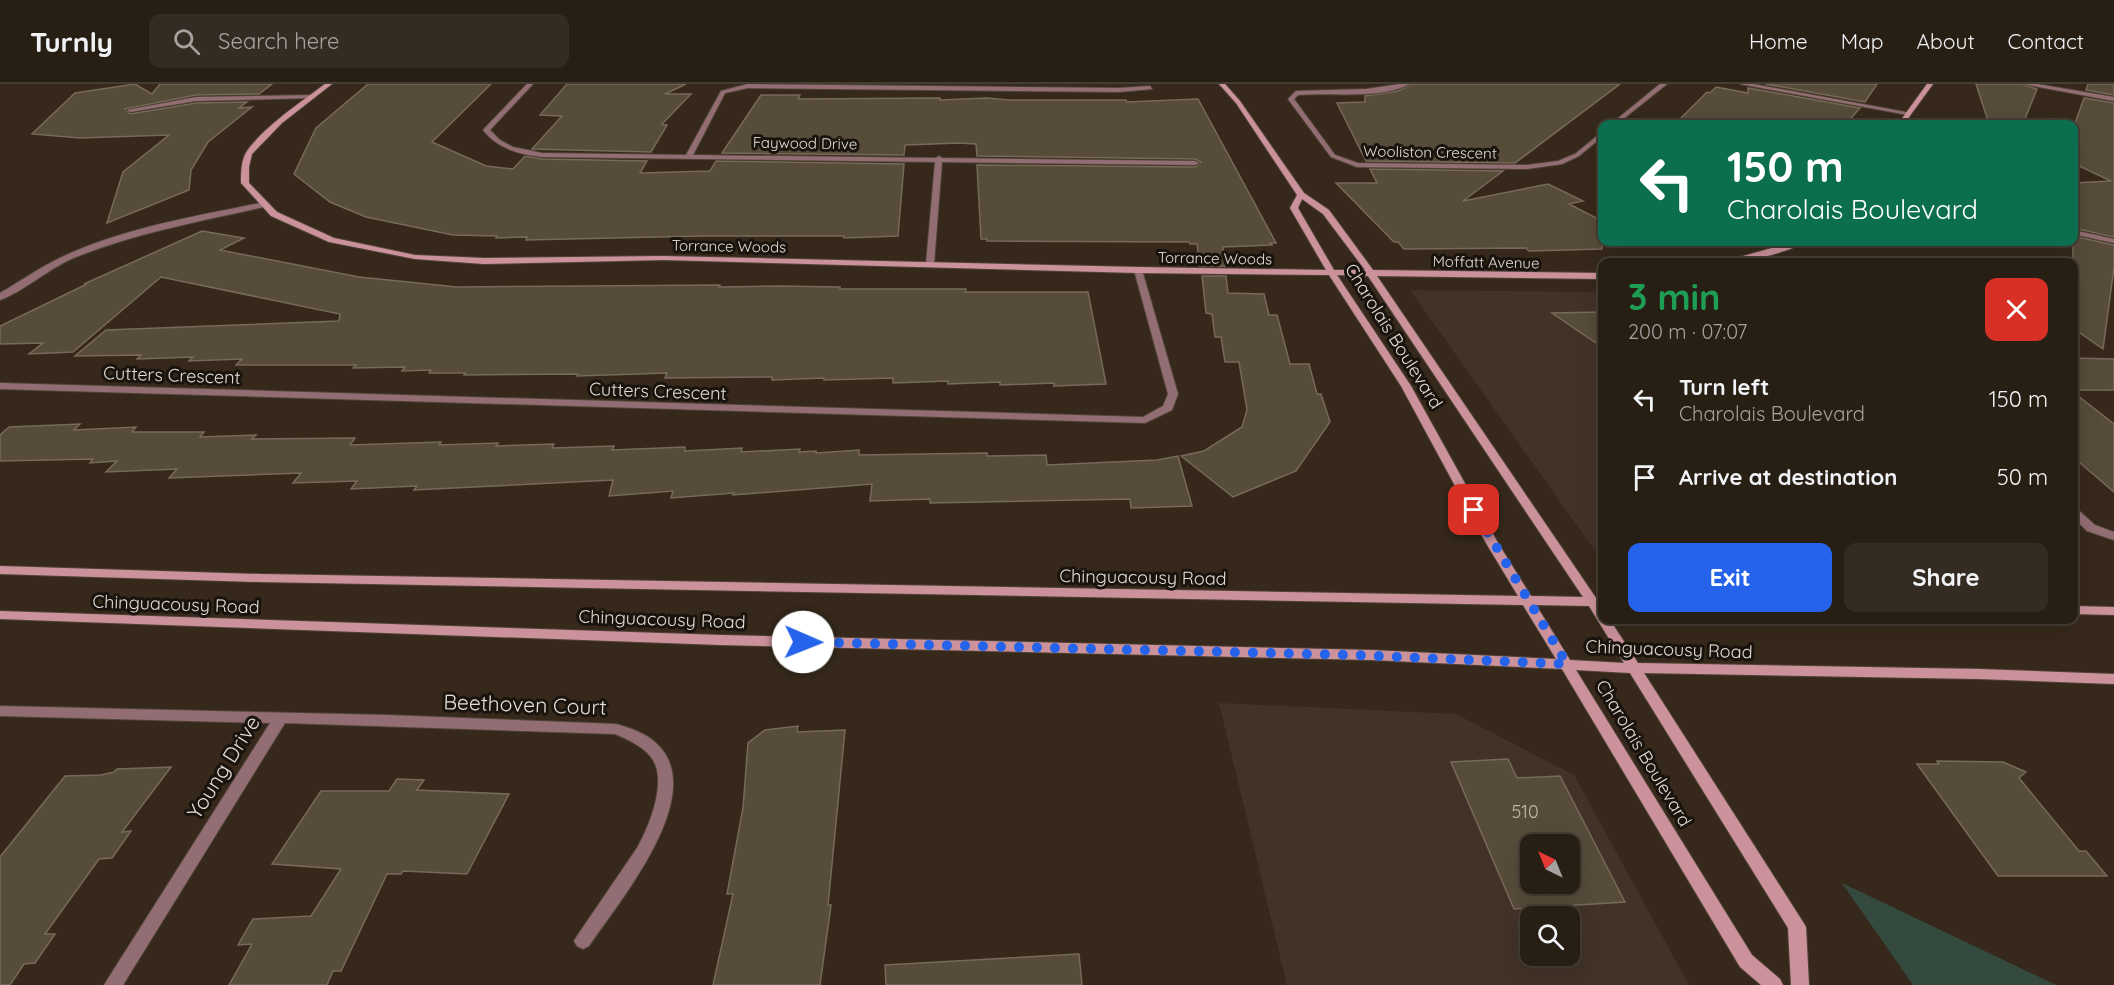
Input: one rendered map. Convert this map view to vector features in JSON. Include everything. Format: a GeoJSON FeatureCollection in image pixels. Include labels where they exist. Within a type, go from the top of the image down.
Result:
{"type":"FeatureCollection","features":[{"type":"Feature","properties":{"kind":"street","name":"Torrance Woods"},"geometry":{"type":"LineString","coordinates":[[329,84],[280,122],[249,153],[245,167],[245,183],[274,214],[332,240],[415,257],[484,261],[663,258],[1138,270],[1370,272]]}},
{"type":"Feature","properties":{"kind":"street","name":"Faywood Drive"},"geometry":{"type":"LineString","coordinates":[[530,84],[486,130],[494,140],[516,152],[542,155],[939,158],[1195,163]]}},
{"type":"Feature","properties":{"kind":"street","name":"Charolais Boulevard"},"geometry":{"type":"LineString","coordinates":[[1222,84],[1238,102],[1301,195],[1326,212],[1370,272],[1598,602]]}},
{"type":"Feature","properties":{"kind":"street","name":"Wooliston Crescent"},"geometry":{"type":"LineString","coordinates":[[1407,84],[1390,90],[1296,93],[1291,99],[1333,156],[1357,165],[1527,167],[1560,162],[1577,155],[1598,137]]}},
{"type":"Feature","properties":{"kind":"street"},"geometry":{"type":"LineString","coordinates":[[1619,120],[1665,84]]}},
{"type":"Feature","properties":{"kind":"street"},"geometry":{"type":"LineString","coordinates":[[1743,84],[1908,113]]}},
{"type":"Feature","properties":{"kind":"street"},"geometry":{"type":"LineString","coordinates":[[1903,120],[1930,84]]}},
{"type":"Feature","properties":{"kind":"street"},"geometry":{"type":"LineString","coordinates":[[2026,84],[2114,99]]}},
{"type":"Feature","properties":{"kind":"street"},"geometry":{"type":"LineString","coordinates":[[689,156],[723,92],[733,88],[760,86],[1119,90],[1150,88]]}},
{"type":"Feature","properties":{"kind":"street"},"geometry":{"type":"LineString","coordinates":[[130,110],[196,99],[313,97]]}},
{"type":"Feature","properties":{"kind":"street"},"geometry":{"type":"LineString","coordinates":[[930,264],[939,158]]}},
{"type":"Feature","properties":{"kind":"street","name":"Charolais Boulevard"},"geometry":{"type":"LineString","coordinates":[[1301,195],[1294,208],[1331,272],[1406,386],[1492,543],[1746,961],[1774,985]]}},
{"type":"Feature","properties":{"kind":"street"},"geometry":{"type":"LineString","coordinates":[[0,297],[67,258],[103,245],[166,226],[265,204]]}},
{"type":"Feature","properties":{"kind":"street"},"geometry":{"type":"LineString","coordinates":[[2078,233],[2114,240]]}},
{"type":"Feature","properties":{"kind":"street"},"geometry":{"type":"LineString","coordinates":[[1745,258],[1788,246]]}},
{"type":"Feature","properties":{"kind":"street","name":"Cutters Crescent"},"geometry":{"type":"LineString","coordinates":[[0,386],[1145,420],[1168,408],[1173,394],[1138,270]]}},
{"type":"Feature","properties":{"kind":"street","name":"Moffatt Avenue"},"geometry":{"type":"LineString","coordinates":[[1370,272],[1598,276]]}},
{"type":"Feature","properties":{"kind":"street"},"geometry":{"type":"LineString","coordinates":[[2078,516],[2091,528],[2114,536]]}},
{"type":"Feature","properties":{"kind":"street","name":"Chinguacousy Road"},"geometry":{"type":"LineString","coordinates":[[0,570],[260,578],[1598,602]]}},
{"type":"Feature","properties":{"kind":"street"},"geometry":{"type":"LineString","coordinates":[[2078,610],[2114,611]]}},
{"type":"Feature","properties":{"kind":"street","name":"Chinguacousy Road"},"geometry":{"type":"LineString","coordinates":[[0,615],[721,640],[1371,655],[1634,668],[2114,679]]}},
{"type":"Feature","properties":{"kind":"street","name":"Charolais Boulevard"},"geometry":{"type":"LineString","coordinates":[[1606,624],[1797,927],[1800,985]]}},
{"type":"Feature","properties":{"kind":"street","name":"Young Drive"},"geometry":{"type":"LineString","coordinates":[[0,711],[280,719]]}},
{"type":"Feature","properties":{"kind":"street","name":"Young Drive"},"geometry":{"type":"LineString","coordinates":[[113,985],[280,719]]}},
{"type":"Feature","properties":{"kind":"street","name":"Beethoven Court"},"geometry":{"type":"LineString","coordinates":[[280,719],[616,729],[636,736],[651,746],[665,769],[664,794],[651,838],[583,941]]}},
{"type":"Feature","properties":{"kind":"shaded area"},"geometry":{"type":"Polygon","coordinates":[[[1410,290],[1598,292],[1598,555],[1410,290]]]}},
{"type":"Feature","properties":{"kind":"shaded area"},"geometry":{"type":"Polygon","coordinates":[[[1219,703],[1456,714],[1574,775],[1689,985],[1287,985],[1219,703]]]}},
{"type":"Feature","properties":{"kind":"green space"},"geometry":{"type":"Polygon","coordinates":[[[1842,883],[2056,985],[1913,985],[1842,883]]]}},
{"type":"Feature","properties":{"kind":"building"},"geometry":{"type":"Polygon","coordinates":[[[135,84],[152,94],[160,84],[272,84],[259,94],[196,95],[125,109],[130,114],[196,103],[247,102],[239,108],[252,107],[208,142],[191,170],[189,190],[107,223],[123,172],[169,135],[80,138],[32,134],[75,93],[135,84]]]}},
{"type":"Feature","properties":{"kind":"building"},"geometry":{"type":"Polygon","coordinates":[[[368,84],[491,84],[432,142],[486,166],[513,169],[525,156],[542,159],[647,161],[640,173],[710,171],[716,161],[904,164],[898,236],[844,238],[844,236],[703,236],[526,240],[527,237],[496,238],[497,236],[453,235],[366,217],[330,202],[294,174],[316,128],[368,84]]]}},
{"type":"Feature","properties":{"kind":"building"},"geometry":{"type":"Polygon","coordinates":[[[567,84],[686,84],[665,94],[691,94],[662,124],[667,125],[651,152],[532,149],[562,116],[540,115],[567,84]]]}},
{"type":"Feature","properties":{"kind":"building"},"geometry":{"type":"Polygon","coordinates":[[[1412,84],[1620,84],[1515,163],[1366,161],[1337,103],[1365,102],[1365,96],[1398,91],[1412,84]]]}},
{"type":"Feature","properties":{"kind":"building"},"geometry":{"type":"Polygon","coordinates":[[[1765,84],[1877,84],[1865,102],[1765,84]]]}},
{"type":"Feature","properties":{"kind":"building"},"geometry":{"type":"Polygon","coordinates":[[[1976,84],[2021,84],[2037,89],[2025,120],[1988,120],[1976,84]]]}},
{"type":"Feature","properties":{"kind":"building"},"geometry":{"type":"Polygon","coordinates":[[[2088,84],[2114,84],[2114,95],[2086,90],[2088,84]]]}},
{"type":"Feature","properties":{"kind":"building"},"geometry":{"type":"Polygon","coordinates":[[[1716,87],[1748,93],[1748,88],[1860,108],[1850,120],[1679,120],[1707,92],[1710,93],[1716,87]]]}},
{"type":"Feature","properties":{"kind":"building"},"geometry":{"type":"Polygon","coordinates":[[[761,95],[800,95],[798,99],[987,98],[1126,100],[1127,102],[1198,99],[1276,243],[1223,247],[1225,266],[1200,266],[1197,244],[1189,242],[987,241],[987,239],[981,239],[977,165],[1195,167],[1201,162],[1195,159],[977,156],[976,144],[959,143],[905,145],[904,155],[722,153],[761,95]]]}},
{"type":"Feature","properties":{"kind":"building"},"geometry":{"type":"Polygon","coordinates":[[[2084,98],[2114,103],[2114,237],[2078,229],[2078,183],[2111,181],[2078,165],[2078,120],[2076,120],[2084,98]]]}},
{"type":"Feature","properties":{"kind":"building"},"geometry":{"type":"Polygon","coordinates":[[[1370,169],[1503,171],[1463,201],[1548,184],[1583,201],[1569,204],[1598,219],[1598,246],[1602,246],[1602,249],[1529,251],[1526,248],[1404,249],[1398,242],[1394,242],[1336,183],[1377,183],[1370,169]]]}},
{"type":"Feature","properties":{"kind":"building"},"geometry":{"type":"Polygon","coordinates":[[[202,231],[244,238],[220,250],[359,277],[457,287],[720,285],[719,287],[966,289],[965,292],[1088,292],[1106,384],[1000,385],[1000,382],[948,384],[948,381],[893,383],[893,378],[772,380],[772,377],[665,378],[667,373],[577,376],[578,374],[464,375],[465,373],[429,373],[431,370],[402,371],[405,367],[236,365],[242,359],[189,361],[193,357],[137,359],[141,355],[75,356],[106,330],[339,321],[340,314],[161,277],[73,352],[29,354],[43,343],[0,344],[0,326],[87,284],[84,284],[202,231]]]}},
{"type":"Feature","properties":{"kind":"building"},"geometry":{"type":"Polygon","coordinates":[[[2078,237],[2114,245],[2114,267],[2103,349],[2078,332],[2078,258],[2073,258],[2073,246],[2078,246],[2078,237]]]}},
{"type":"Feature","properties":{"kind":"building"},"geometry":{"type":"Polygon","coordinates":[[[1202,276],[1226,276],[1228,293],[1264,294],[1269,315],[1277,315],[1290,364],[1309,364],[1317,394],[1321,394],[1330,422],[1296,471],[1233,497],[1181,456],[1204,451],[1242,427],[1247,410],[1239,362],[1225,362],[1221,337],[1215,337],[1212,314],[1206,313],[1202,276]]]}},
{"type":"Feature","properties":{"kind":"building"},"geometry":{"type":"Polygon","coordinates":[[[1598,312],[1598,344],[1552,313],[1598,312]]]}},
{"type":"Feature","properties":{"kind":"building"},"geometry":{"type":"Polygon","coordinates":[[[2078,358],[2114,359],[2114,390],[2078,390],[2078,358]]]}},
{"type":"Feature","properties":{"kind":"building"},"geometry":{"type":"Polygon","coordinates":[[[2078,396],[2114,424],[2114,492],[2078,461],[2078,396]]]}},
{"type":"Feature","properties":{"kind":"building"},"geometry":{"type":"Polygon","coordinates":[[[80,424],[74,430],[136,427],[132,432],[204,432],[200,437],[256,435],[252,439],[355,438],[350,445],[441,442],[439,445],[554,444],[552,448],[614,446],[612,450],[685,447],[685,451],[742,448],[741,452],[800,449],[799,452],[816,451],[816,453],[859,450],[859,455],[987,453],[987,456],[1046,455],[1047,465],[1157,460],[1178,456],[1192,506],[1131,508],[1130,499],[930,503],[930,499],[870,501],[872,484],[671,498],[673,491],[609,496],[613,480],[414,490],[417,486],[351,489],[357,481],[293,483],[301,473],[169,478],[177,469],[106,472],[117,461],[90,463],[93,459],[0,461],[0,435],[9,427],[80,424]]]}},
{"type":"Feature","properties":{"kind":"building"},"geometry":{"type":"Polygon","coordinates":[[[798,726],[797,732],[845,730],[828,905],[831,905],[820,985],[713,985],[733,894],[727,894],[743,808],[748,743],[765,730],[798,726]]]}},
{"type":"Feature","properties":{"kind":"building"},"geometry":{"type":"Polygon","coordinates":[[[1508,759],[1517,778],[1560,776],[1625,902],[1520,906],[1520,909],[1514,909],[1451,762],[1508,759]]]}},
{"type":"Feature","properties":{"kind":"building"},"geometry":{"type":"Polygon","coordinates":[[[1937,761],[2003,762],[2026,772],[2019,778],[2079,851],[2086,851],[2107,876],[1998,876],[1917,764],[1939,764],[1937,761]]]}},
{"type":"Feature","properties":{"kind":"building"},"geometry":{"type":"Polygon","coordinates":[[[171,767],[122,832],[131,831],[112,858],[99,859],[45,934],[55,934],[35,963],[24,964],[10,985],[0,985],[0,857],[65,776],[101,775],[117,769],[171,767]]]}},
{"type":"Feature","properties":{"kind":"building"},"geometry":{"type":"Polygon","coordinates":[[[397,779],[424,780],[417,790],[509,794],[467,874],[403,871],[401,874],[387,874],[341,971],[333,971],[327,985],[229,985],[252,944],[238,945],[253,919],[311,916],[341,869],[272,864],[321,791],[389,791],[397,779]]]}},
{"type":"Feature","properties":{"kind":"building"},"geometry":{"type":"Polygon","coordinates":[[[1079,954],[1082,985],[886,985],[885,965],[1079,954]]]}},
{"type":"Feature","properties":{"kind":"route"},"geometry":{"type":"LineString","coordinates":[[803,642],[1352,655],[1567,664],[1474,510]]}}]}
